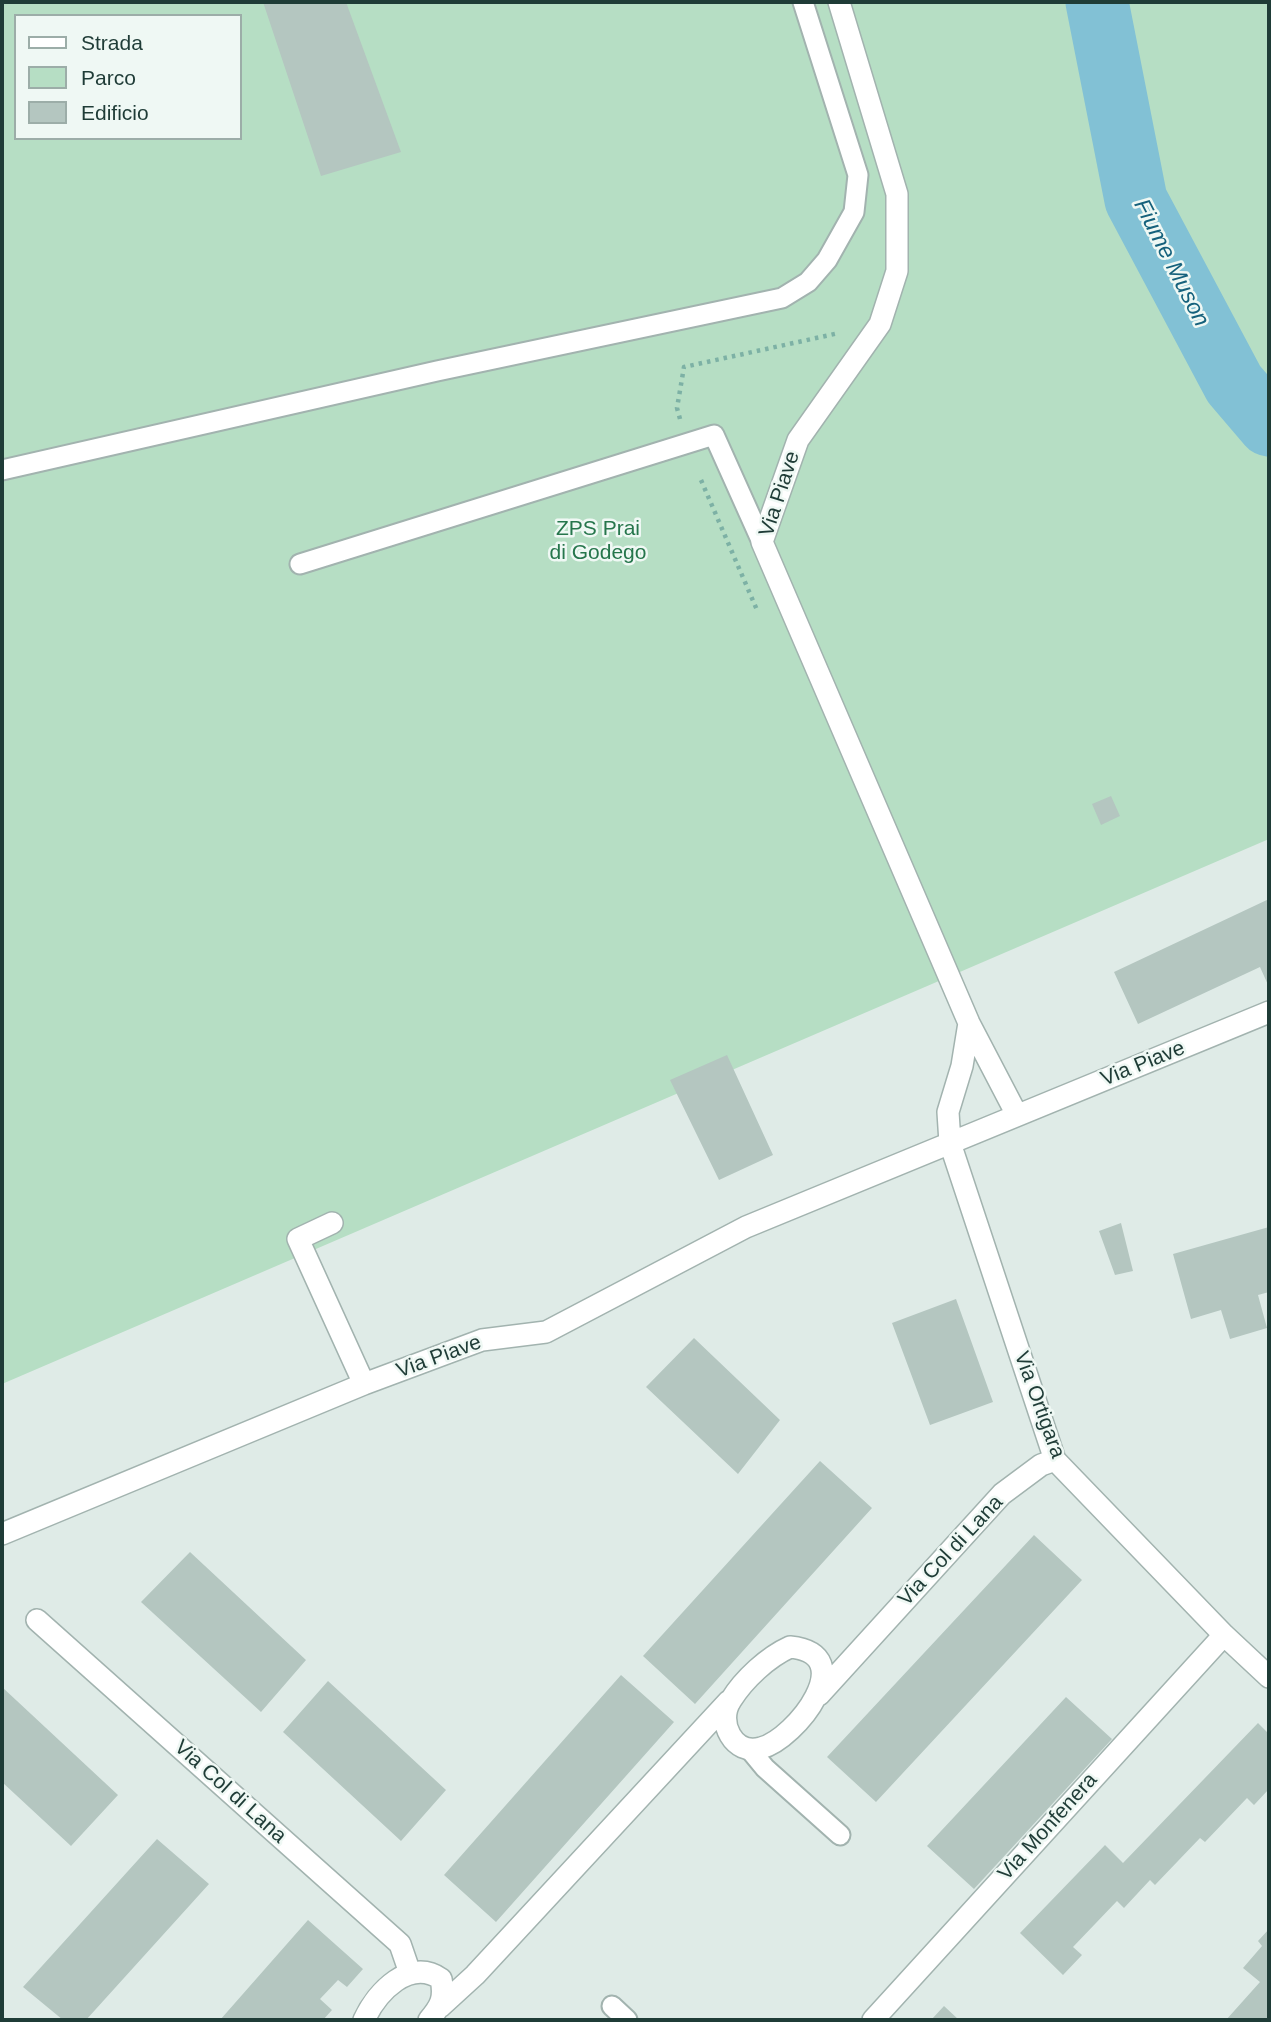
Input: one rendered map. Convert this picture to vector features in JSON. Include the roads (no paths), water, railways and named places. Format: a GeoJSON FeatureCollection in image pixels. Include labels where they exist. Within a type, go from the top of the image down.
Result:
{"type":"FeatureCollection","features":[{"type":"Feature","properties":{"kind":"street","name":"Via Piave"},"geometry":{"type":"LineString","coordinates":[[839,2],[897,194],[897,271],[880,324],[798,440],[762,542],[967,1018],[1017,1115]]}},
{"type":"Feature","properties":{"kind":"street","name":"Via Piave"},"geometry":{"type":"LineString","coordinates":[[2,1534],[364,1384],[482,1340],[546,1332],[747,1227],[1269,1012]]}},
{"type":"Feature","properties":{"kind":"street"},"geometry":{"type":"LineString","coordinates":[[950,1143],[948,1112],[962,1066],[967,1018]]}},
{"type":"Feature","properties":{"kind":"street","name":"Via Ortigara"},"geometry":{"type":"LineString","coordinates":[[950,1143],[1055,1460],[1269,1677]]}},
{"type":"Feature","properties":{"kind":"street"},"geometry":{"type":"LineString","coordinates":[[332,1223],[298,1239],[364,1384]]}},
{"type":"Feature","properties":{"kind":"street","name":"Via Col di Lana"},"geometry":{"type":"LineString","coordinates":[[819,1695],[1002,1494],[1041,1465],[1055,1460]]}},
{"type":"Feature","properties":{"kind":"street","name":"Via Col di Lana"},"geometry":{"type":"LineString","coordinates":[[37,1620],[400,1944],[410,1973]]}},
{"type":"Feature","properties":{"kind":"street","name":"Via Monfenera"},"geometry":{"type":"LineString","coordinates":[[873,2020],[1224,1634]]}},
{"type":"Feature","properties":{"kind":"street"},"geometry":{"type":"LineString","coordinates":[[434,2014],[475,1975],[773,1655],[790,1647],[807,1649],[817,1657],[824,1670],[819,1695],[775,1745],[744,1748],[721,1741],[692,1745]]}},
{"type":"Feature","properties":{"kind":"street"},"geometry":{"type":"LineString","coordinates":[[817,1657],[837,1659],[857,1653]]}},
{"type":"Feature","properties":{"kind":"street"},"geometry":{"type":"LineString","coordinates":[[729,1701],[726,1725],[744,1748]]}},
{"type":"Feature","properties":{"kind":"street"},"geometry":{"type":"LineString","coordinates":[[363,2019],[397,1978],[429,1970],[441,1979],[444,1993],[434,2014]]}},
{"type":"Feature","properties":{"kind":"street"},"geometry":{"type":"LineString","coordinates":[[441,1979],[475,1975]]}},
{"type":"Feature","properties":{"kind":"lane"},"geometry":{"type":"LineString","coordinates":[[2,470],[450,368],[782,298],[808,282],[827,260],[854,212],[858,175],[803,2]]}},
{"type":"Feature","properties":{"kind":"lane"},"geometry":{"type":"LineString","coordinates":[[300,564],[714,435],[762,542]]}},
{"type":"Feature","properties":{"kind":"lane"},"geometry":{"type":"LineString","coordinates":[[744,1748],[840,1835]]}},
{"type":"Feature","properties":{"kind":"lane"},"geometry":{"type":"LineString","coordinates":[[612,2006],[627,2020]]}},
{"type":"Feature","properties":{"kind":"waterway","name":"Fiume Muson"},"geometry":{"type":"LineString","coordinates":[[1097,2],[1136,200],[1234,384],[1269,425]]}},
{"type":"Feature","properties":{"kind":"park label","name":"ZPS Prai di Godego"},"geometry":{"type":"Point","coordinates":[598,541]}}]}
